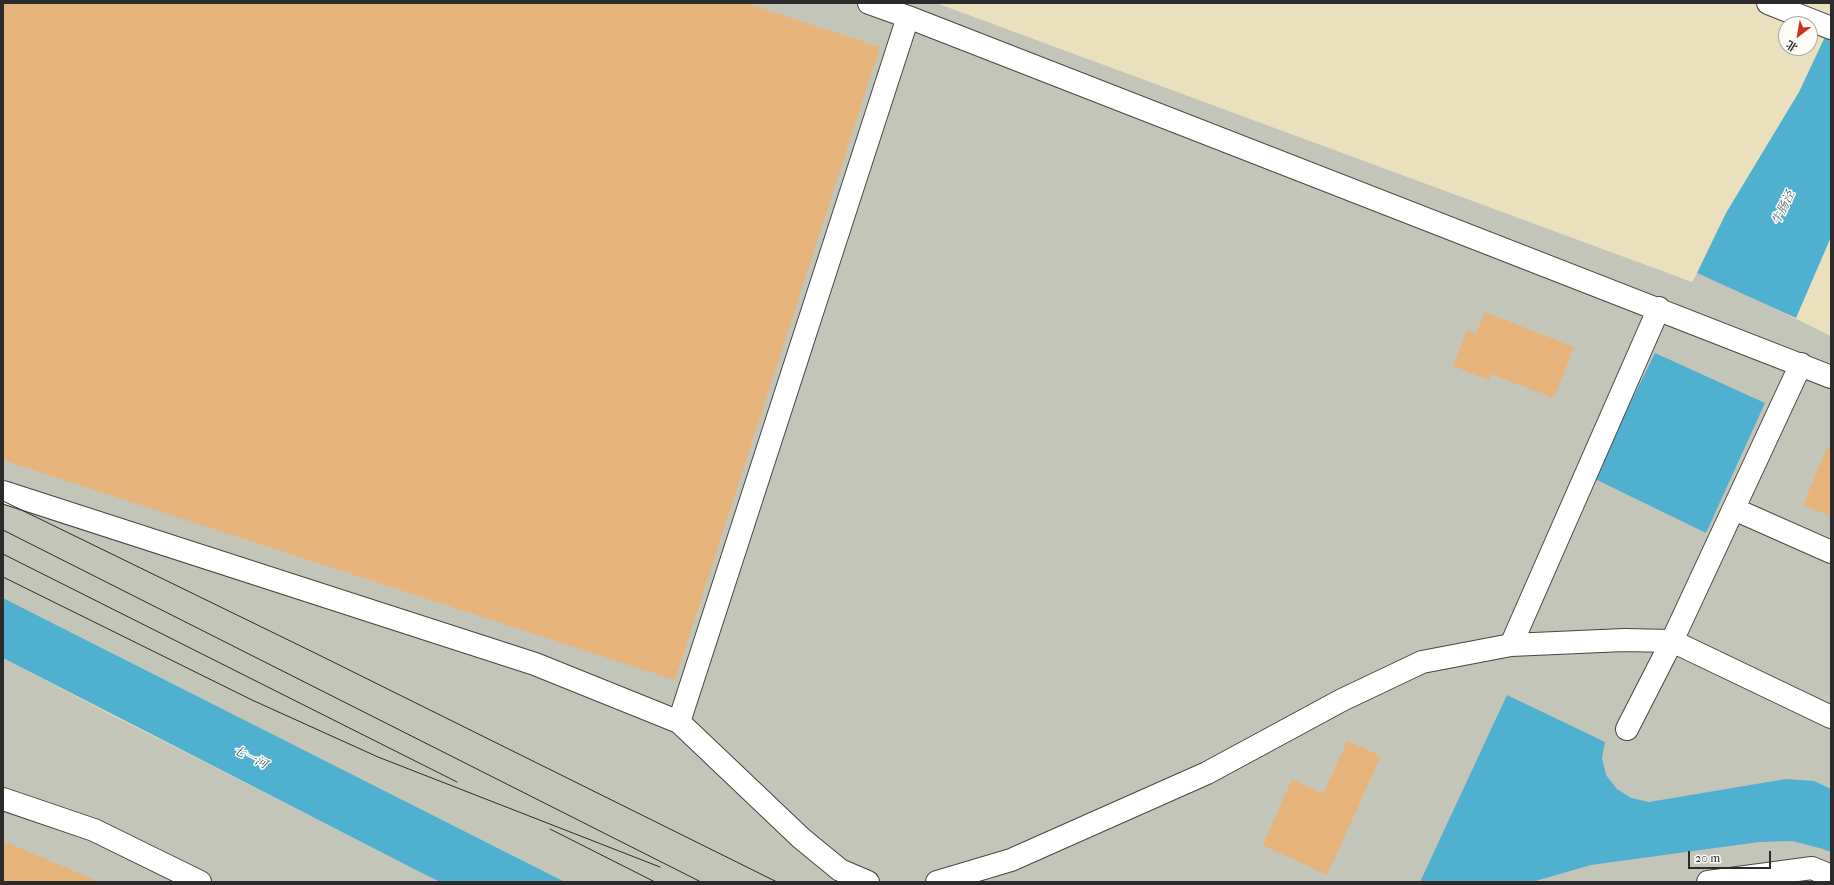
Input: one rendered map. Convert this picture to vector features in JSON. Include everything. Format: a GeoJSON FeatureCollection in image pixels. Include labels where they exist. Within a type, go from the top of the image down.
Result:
{"type":"FeatureCollection","features":[{"type":"Feature","properties":{"kind":"main road"},"geometry":{"type":"LineString","coordinates":[[869,3],[1378,201],[1659,308],[1831,376]]}},
{"type":"Feature","properties":{"kind":"main road"},"geometry":{"type":"LineString","coordinates":[[1768,3],[1825,26]]}},
{"type":"Feature","properties":{"kind":"main road"},"geometry":{"type":"LineString","coordinates":[[679,722],[908,17]]}},
{"type":"Feature","properties":{"kind":"main road"},"geometry":{"type":"LineString","coordinates":[[1511,645],[1659,308]]}},
{"type":"Feature","properties":{"kind":"main road"},"geometry":{"type":"LineString","coordinates":[[1627,728],[1672,641],[1801,364]]}},
{"type":"Feature","properties":{"kind":"main road"},"geometry":{"type":"LineString","coordinates":[[3,492],[535,664],[679,722],[800,838],[840,870],[868,882]]}},
{"type":"Feature","properties":{"kind":"main road"},"geometry":{"type":"LineString","coordinates":[[1734,509],[1831,552]]}},
{"type":"Feature","properties":{"kind":"main road"},"geometry":{"type":"LineString","coordinates":[[937,882],[1011,860],[1207,774],[1342,700],[1422,662],[1511,645],[1624,640],[1672,641],[1831,716]]}},
{"type":"Feature","properties":{"kind":"main road"},"geometry":{"type":"LineString","coordinates":[[3,799],[94,830],[200,882]]}},
{"type":"Feature","properties":{"kind":"main road"},"geometry":{"type":"LineString","coordinates":[[1708,882],[1812,868],[1831,876]]}},
{"type":"Feature","properties":{"kind":"shaded area"},"geometry":{"type":"Polygon","coordinates":[[[3,3],[936,3],[1692,282],[1697,273],[1745,294],[1831,336],[1831,882],[565,882],[3,598],[3,3]]]}},
{"type":"Feature","properties":{"kind":"shaded area"},"geometry":{"type":"Polygon","coordinates":[[[3,658],[106,712],[440,882],[3,882],[3,658]]]}},
{"type":"Feature","properties":{"kind":"water","name":"牛肠泾"},"geometry":{"type":"Polygon","coordinates":[[[1831,24],[1831,237],[1796,318],[1697,273],[1726,213],[1799,92],[1816,56],[1818,56],[1818,52],[1831,24]]]}},
{"type":"Feature","properties":{"kind":"water"},"geometry":{"type":"Polygon","coordinates":[[[1655,353],[1765,403],[1706,533],[1593,478],[1655,353]]]}},
{"type":"Feature","properties":{"kind":"water","name":"七一河"},"geometry":{"type":"Polygon","coordinates":[[[3,598],[565,882],[440,882],[414,869],[3,658],[3,598]]]}},
{"type":"Feature","properties":{"kind":"water"},"geometry":{"type":"Polygon","coordinates":[[[1507,695],[1605,742],[1602,758],[1606,775],[1617,789],[1631,798],[1649,802],[1786,779],[1814,781],[1831,789],[1831,852],[1792,841],[1759,842],[1591,865],[1532,882],[1420,882],[1507,695]]]}},
{"type":"Feature","properties":{"kind":"building"},"geometry":{"type":"Polygon","coordinates":[[[3,3],[746,3],[880,47],[675,680],[3,460],[3,3]]]}},
{"type":"Feature","properties":{"kind":"building"},"geometry":{"type":"Polygon","coordinates":[[[1485,312],[1574,347],[1554,398],[1491,374],[1489,380],[1453,366],[1467,331],[1476,334],[1485,312]]]}},
{"type":"Feature","properties":{"kind":"building"},"geometry":{"type":"Polygon","coordinates":[[[1827,447],[1831,448],[1831,517],[1803,505],[1827,447]]]}},
{"type":"Feature","properties":{"kind":"building"},"geometry":{"type":"Polygon","coordinates":[[[1347,741],[1381,756],[1327,875],[1263,845],[1292,779],[1323,794],[1347,741]]]}},
{"type":"Feature","properties":{"kind":"building"},"geometry":{"type":"Polygon","coordinates":[[[3,841],[100,882],[3,882],[3,841]]]}},
{"type":"Feature","properties":{"kind":"tram line"},"geometry":{"type":"LineString","coordinates":[[3,501],[317,654],[777,882]]}},
{"type":"Feature","properties":{"kind":"tram line"},"geometry":{"type":"LineString","coordinates":[[3,530],[701,882]]}},
{"type":"Feature","properties":{"kind":"tram line"},"geometry":{"type":"LineString","coordinates":[[3,554],[457,782]]}},
{"type":"Feature","properties":{"kind":"tram line"},"geometry":{"type":"LineString","coordinates":[[3,577],[252,700],[378,757],[660,867]]}},
{"type":"Feature","properties":{"kind":"tram line"},"geometry":{"type":"LineString","coordinates":[[550,829],[655,882]]}}]}
